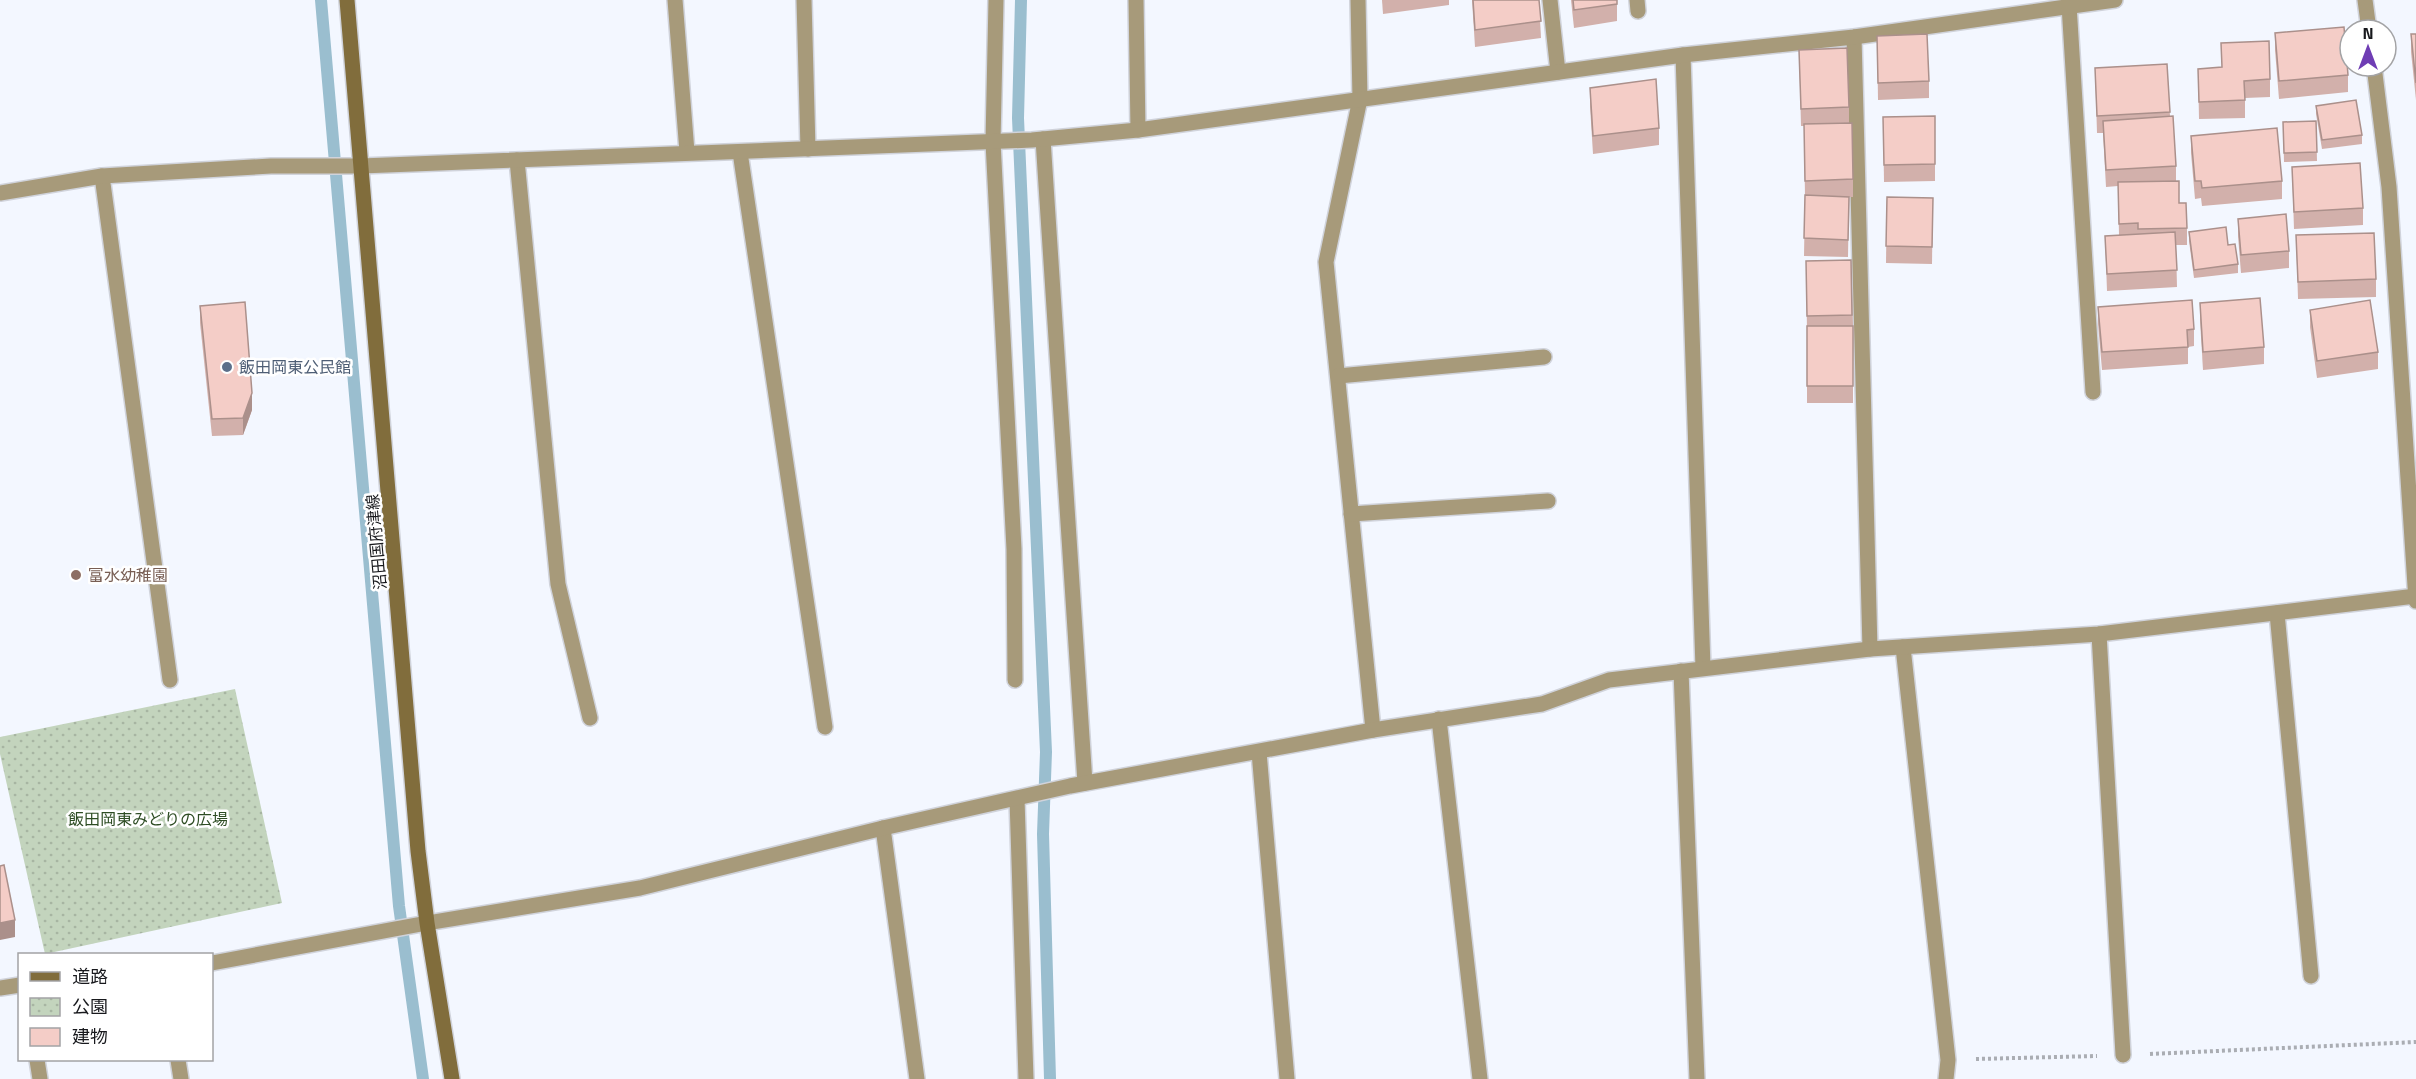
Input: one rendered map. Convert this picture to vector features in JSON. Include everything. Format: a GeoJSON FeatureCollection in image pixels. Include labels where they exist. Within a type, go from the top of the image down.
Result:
{"type":"FeatureCollection","features":[{"type":"Feature","properties":{"kind":"main road","name":"沼田国府津線"},"geometry":{"type":"LineString","coordinates":[[348,0],[418,851],[452,1079]]}},
{"type":"Feature","properties":{"kind":"street"},"geometry":{"type":"LineString","coordinates":[[675,0],[687,152]]}},
{"type":"Feature","properties":{"kind":"street"},"geometry":{"type":"LineString","coordinates":[[804,0],[808,149]]}},
{"type":"Feature","properties":{"kind":"street"},"geometry":{"type":"LineString","coordinates":[[996,0],[998,142],[1014,549],[1015,680]]}},
{"type":"Feature","properties":{"kind":"street"},"geometry":{"type":"LineString","coordinates":[[1136,0],[1138,130]]}},
{"type":"Feature","properties":{"kind":"street"},"geometry":{"type":"LineString","coordinates":[[1358,0],[1360,99],[1326,262],[1373,730]]}},
{"type":"Feature","properties":{"kind":"street"},"geometry":{"type":"LineString","coordinates":[[1550,0],[1558,72]]}},
{"type":"Feature","properties":{"kind":"street"},"geometry":{"type":"LineString","coordinates":[[0,193],[102,177],[271,166],[361,166],[1038,140],[1138,130],[1683,55],[1854,37],[2115,0]]}},
{"type":"Feature","properties":{"kind":"street"},"geometry":{"type":"LineString","coordinates":[[2365,0],[2367,18]]}},
{"type":"Feature","properties":{"kind":"street"},"geometry":{"type":"LineString","coordinates":[[2069,5],[2093,392]]}},
{"type":"Feature","properties":{"kind":"street"},"geometry":{"type":"LineString","coordinates":[[1854,37],[1870,649]]}},
{"type":"Feature","properties":{"kind":"street"},"geometry":{"type":"LineString","coordinates":[[1683,55],[1703,668]]}},
{"type":"Feature","properties":{"kind":"street"},"geometry":{"type":"LineString","coordinates":[[2375,78],[2389,187],[2416,601]]}},
{"type":"Feature","properties":{"kind":"street"},"geometry":{"type":"LineString","coordinates":[[1038,140],[1078,784]]}},
{"type":"Feature","properties":{"kind":"street"},"geometry":{"type":"LineString","coordinates":[[740,152],[825,727]]}},
{"type":"Feature","properties":{"kind":"street"},"geometry":{"type":"LineString","coordinates":[[517,160],[558,584],[590,718]]}},
{"type":"Feature","properties":{"kind":"street"},"geometry":{"type":"LineString","coordinates":[[102,177],[170,680]]}},
{"type":"Feature","properties":{"kind":"street"},"geometry":{"type":"LineString","coordinates":[[1338,376],[1544,357]]}},
{"type":"Feature","properties":{"kind":"street"},"geometry":{"type":"LineString","coordinates":[[1351,514],[1548,501]]}},
{"type":"Feature","properties":{"kind":"street"},"geometry":{"type":"LineString","coordinates":[[213,963],[427,923],[640,888],[883,828],[1078,784],[1373,730],[1542,704],[1609,680],[1870,649],[2100,634],[2416,596]]}},
{"type":"Feature","properties":{"kind":"street"},"geometry":{"type":"LineString","coordinates":[[2277,613],[2311,976]]}},
{"type":"Feature","properties":{"kind":"street"},"geometry":{"type":"LineString","coordinates":[[2100,634],[2123,1055]]}},
{"type":"Feature","properties":{"kind":"street"},"geometry":{"type":"LineString","coordinates":[[1903,647],[1948,1060],[1946,1079]]}},
{"type":"Feature","properties":{"kind":"street"},"geometry":{"type":"LineString","coordinates":[[1681,671],[1697,1079]]}},
{"type":"Feature","properties":{"kind":"street"},"geometry":{"type":"LineString","coordinates":[[1439,719],[1480,1079]]}},
{"type":"Feature","properties":{"kind":"street"},"geometry":{"type":"LineString","coordinates":[[1259,752],[1287,1079]]}},
{"type":"Feature","properties":{"kind":"street"},"geometry":{"type":"LineString","coordinates":[[1023,797],[1026,1079]]}},
{"type":"Feature","properties":{"kind":"street"},"geometry":{"type":"LineString","coordinates":[[883,828],[917,1079]]}},
{"type":"Feature","properties":{"kind":"street"},"geometry":{"type":"LineString","coordinates":[[0,988],[18,985]]}},
{"type":"Feature","properties":{"kind":"street"},"geometry":{"type":"LineString","coordinates":[[38,1061],[39,1079]]}},
{"type":"Feature","properties":{"kind":"street"},"geometry":{"type":"LineString","coordinates":[[178,1061],[181,1079]]}},
{"type":"Feature","properties":{"kind":"path"},"geometry":{"type":"LineString","coordinates":[[1948,1060],[2416,1042]]}},
{"type":"Feature","properties":{"kind":"green space","name":"飯田岡東みどりの広場"},"geometry":{"type":"Polygon","coordinates":[[[235,689],[282,903],[45,953],[0,754],[0,737],[235,689]]]}},
{"type":"Feature","properties":{"kind":"building"},"geometry":{"type":"Polygon","coordinates":[[[1473,0],[1539,0],[1541,21],[1475,30],[1473,0]]]}},
{"type":"Feature","properties":{"kind":"building"},"geometry":{"type":"Polygon","coordinates":[[[1573,0],[1617,0],[1617,4],[1574,10],[1573,0]]]}},
{"type":"Feature","properties":{"kind":"building"},"geometry":{"type":"Polygon","coordinates":[[[2338,28],[2338,76],[2279,81],[2275,33],[2338,28]]]}},
{"type":"Feature","properties":{"kind":"building"},"geometry":{"type":"Polygon","coordinates":[[[1927,34],[1929,81],[1878,83],[1877,36],[1927,34]]]}},
{"type":"Feature","properties":{"kind":"building"},"geometry":{"type":"Polygon","coordinates":[[[2411,34],[2416,34],[2416,83],[2411,34]]]}},
{"type":"Feature","properties":{"kind":"building"},"geometry":{"type":"Polygon","coordinates":[[[2269,41],[2270,79],[2244,81],[2245,100],[2199,102],[2198,69],[2222,67],[2221,43],[2269,41]]]}},
{"type":"Feature","properties":{"kind":"building"},"geometry":{"type":"Polygon","coordinates":[[[1847,48],[1849,107],[1801,109],[1799,50],[1847,48]]]}},
{"type":"Feature","properties":{"kind":"building"},"geometry":{"type":"Polygon","coordinates":[[[2167,64],[2170,112],[2097,116],[2095,68],[2167,64]]]}},
{"type":"Feature","properties":{"kind":"building"},"geometry":{"type":"Polygon","coordinates":[[[1656,79],[1659,128],[1593,136],[1590,88],[1656,79]]]}},
{"type":"Feature","properties":{"kind":"building"},"geometry":{"type":"Polygon","coordinates":[[[2356,100],[2362,135],[2322,140],[2316,106],[2356,100]]]}},
{"type":"Feature","properties":{"kind":"building"},"geometry":{"type":"Polygon","coordinates":[[[1935,116],[1935,164],[1884,165],[1883,117],[1935,116]]]}},
{"type":"Feature","properties":{"kind":"building"},"geometry":{"type":"Polygon","coordinates":[[[2173,116],[2176,166],[2106,170],[2103,121],[2173,116]]]}},
{"type":"Feature","properties":{"kind":"building"},"geometry":{"type":"Polygon","coordinates":[[[2316,121],[2317,152],[2284,153],[2283,122],[2316,121]]]}},
{"type":"Feature","properties":{"kind":"building"},"geometry":{"type":"Polygon","coordinates":[[[1852,123],[1853,179],[1805,181],[1804,124],[1852,123]]]}},
{"type":"Feature","properties":{"kind":"building"},"geometry":{"type":"Polygon","coordinates":[[[2277,128],[2282,181],[2202,188],[2201,181],[2195,181],[2191,136],[2277,128]]]}},
{"type":"Feature","properties":{"kind":"building"},"geometry":{"type":"Polygon","coordinates":[[[2360,163],[2363,208],[2294,212],[2292,167],[2360,163]]]}},
{"type":"Feature","properties":{"kind":"building"},"geometry":{"type":"Polygon","coordinates":[[[2179,181],[2179,203],[2186,203],[2187,228],[2138,229],[2138,223],[2119,224],[2118,182],[2179,181]]]}},
{"type":"Feature","properties":{"kind":"building"},"geometry":{"type":"Polygon","coordinates":[[[1805,195],[1849,197],[1848,240],[1804,238],[1805,195]]]}},
{"type":"Feature","properties":{"kind":"building"},"geometry":{"type":"Polygon","coordinates":[[[1887,197],[1933,198],[1932,247],[1886,246],[1887,197]]]}},
{"type":"Feature","properties":{"kind":"building"},"geometry":{"type":"Polygon","coordinates":[[[2286,214],[2289,251],[2241,255],[2238,219],[2286,214]]]}},
{"type":"Feature","properties":{"kind":"building"},"geometry":{"type":"Polygon","coordinates":[[[2226,227],[2228,245],[2235,244],[2238,264],[2194,270],[2189,232],[2226,227]]]}},
{"type":"Feature","properties":{"kind":"building"},"geometry":{"type":"Polygon","coordinates":[[[2175,232],[2177,270],[2107,274],[2105,236],[2175,232]]]}},
{"type":"Feature","properties":{"kind":"building"},"geometry":{"type":"Polygon","coordinates":[[[2374,233],[2376,279],[2298,282],[2296,235],[2374,233]]]}},
{"type":"Feature","properties":{"kind":"building"},"geometry":{"type":"Polygon","coordinates":[[[1851,260],[1852,315],[1807,316],[1806,261],[1851,260]]]}},
{"type":"Feature","properties":{"kind":"building"},"geometry":{"type":"Polygon","coordinates":[[[2260,298],[2264,347],[2203,352],[2200,303],[2260,298]]]}},
{"type":"Feature","properties":{"kind":"building"},"geometry":{"type":"Polygon","coordinates":[[[2192,300],[2194,329],[2187,330],[2188,347],[2102,352],[2098,307],[2192,300]]]}},
{"type":"Feature","properties":{"kind":"building"},"geometry":{"type":"Polygon","coordinates":[[[2370,300],[2378,352],[2317,361],[2310,310],[2370,300]]]}},
{"type":"Feature","properties":{"kind":"building","name":"飯田岡東公民館"},"geometry":{"type":"Polygon","coordinates":[[[245,302],[252,393],[243,418],[212,419],[200,306],[245,302]]]}},
{"type":"Feature","properties":{"kind":"building"},"geometry":{"type":"Polygon","coordinates":[[[1807,326],[1853,326],[1853,386],[1807,386],[1807,326]]]}},
{"type":"Feature","properties":{"kind":"building"},"geometry":{"type":"Polygon","coordinates":[[[4,865],[15,920],[0,923],[0,866],[4,865]]]}},
{"type":"Feature","properties":{"kind":"waterway"},"geometry":{"type":"LineString","coordinates":[[321,0],[399,906],[423,1079]]}},
{"type":"Feature","properties":{"kind":"waterway"},"geometry":{"type":"LineString","coordinates":[[1021,0],[1018,118],[1046,752],[1043,834],[1050,1079]]}},
{"type":"Feature","properties":{"kind":"place","name":"飯田岡東公民館"},"geometry":{"type":"Point","coordinates":[227,367]}},
{"type":"Feature","properties":{"kind":"place","name":"富水幼稚園"},"geometry":{"type":"Point","coordinates":[76,575]}}]}
